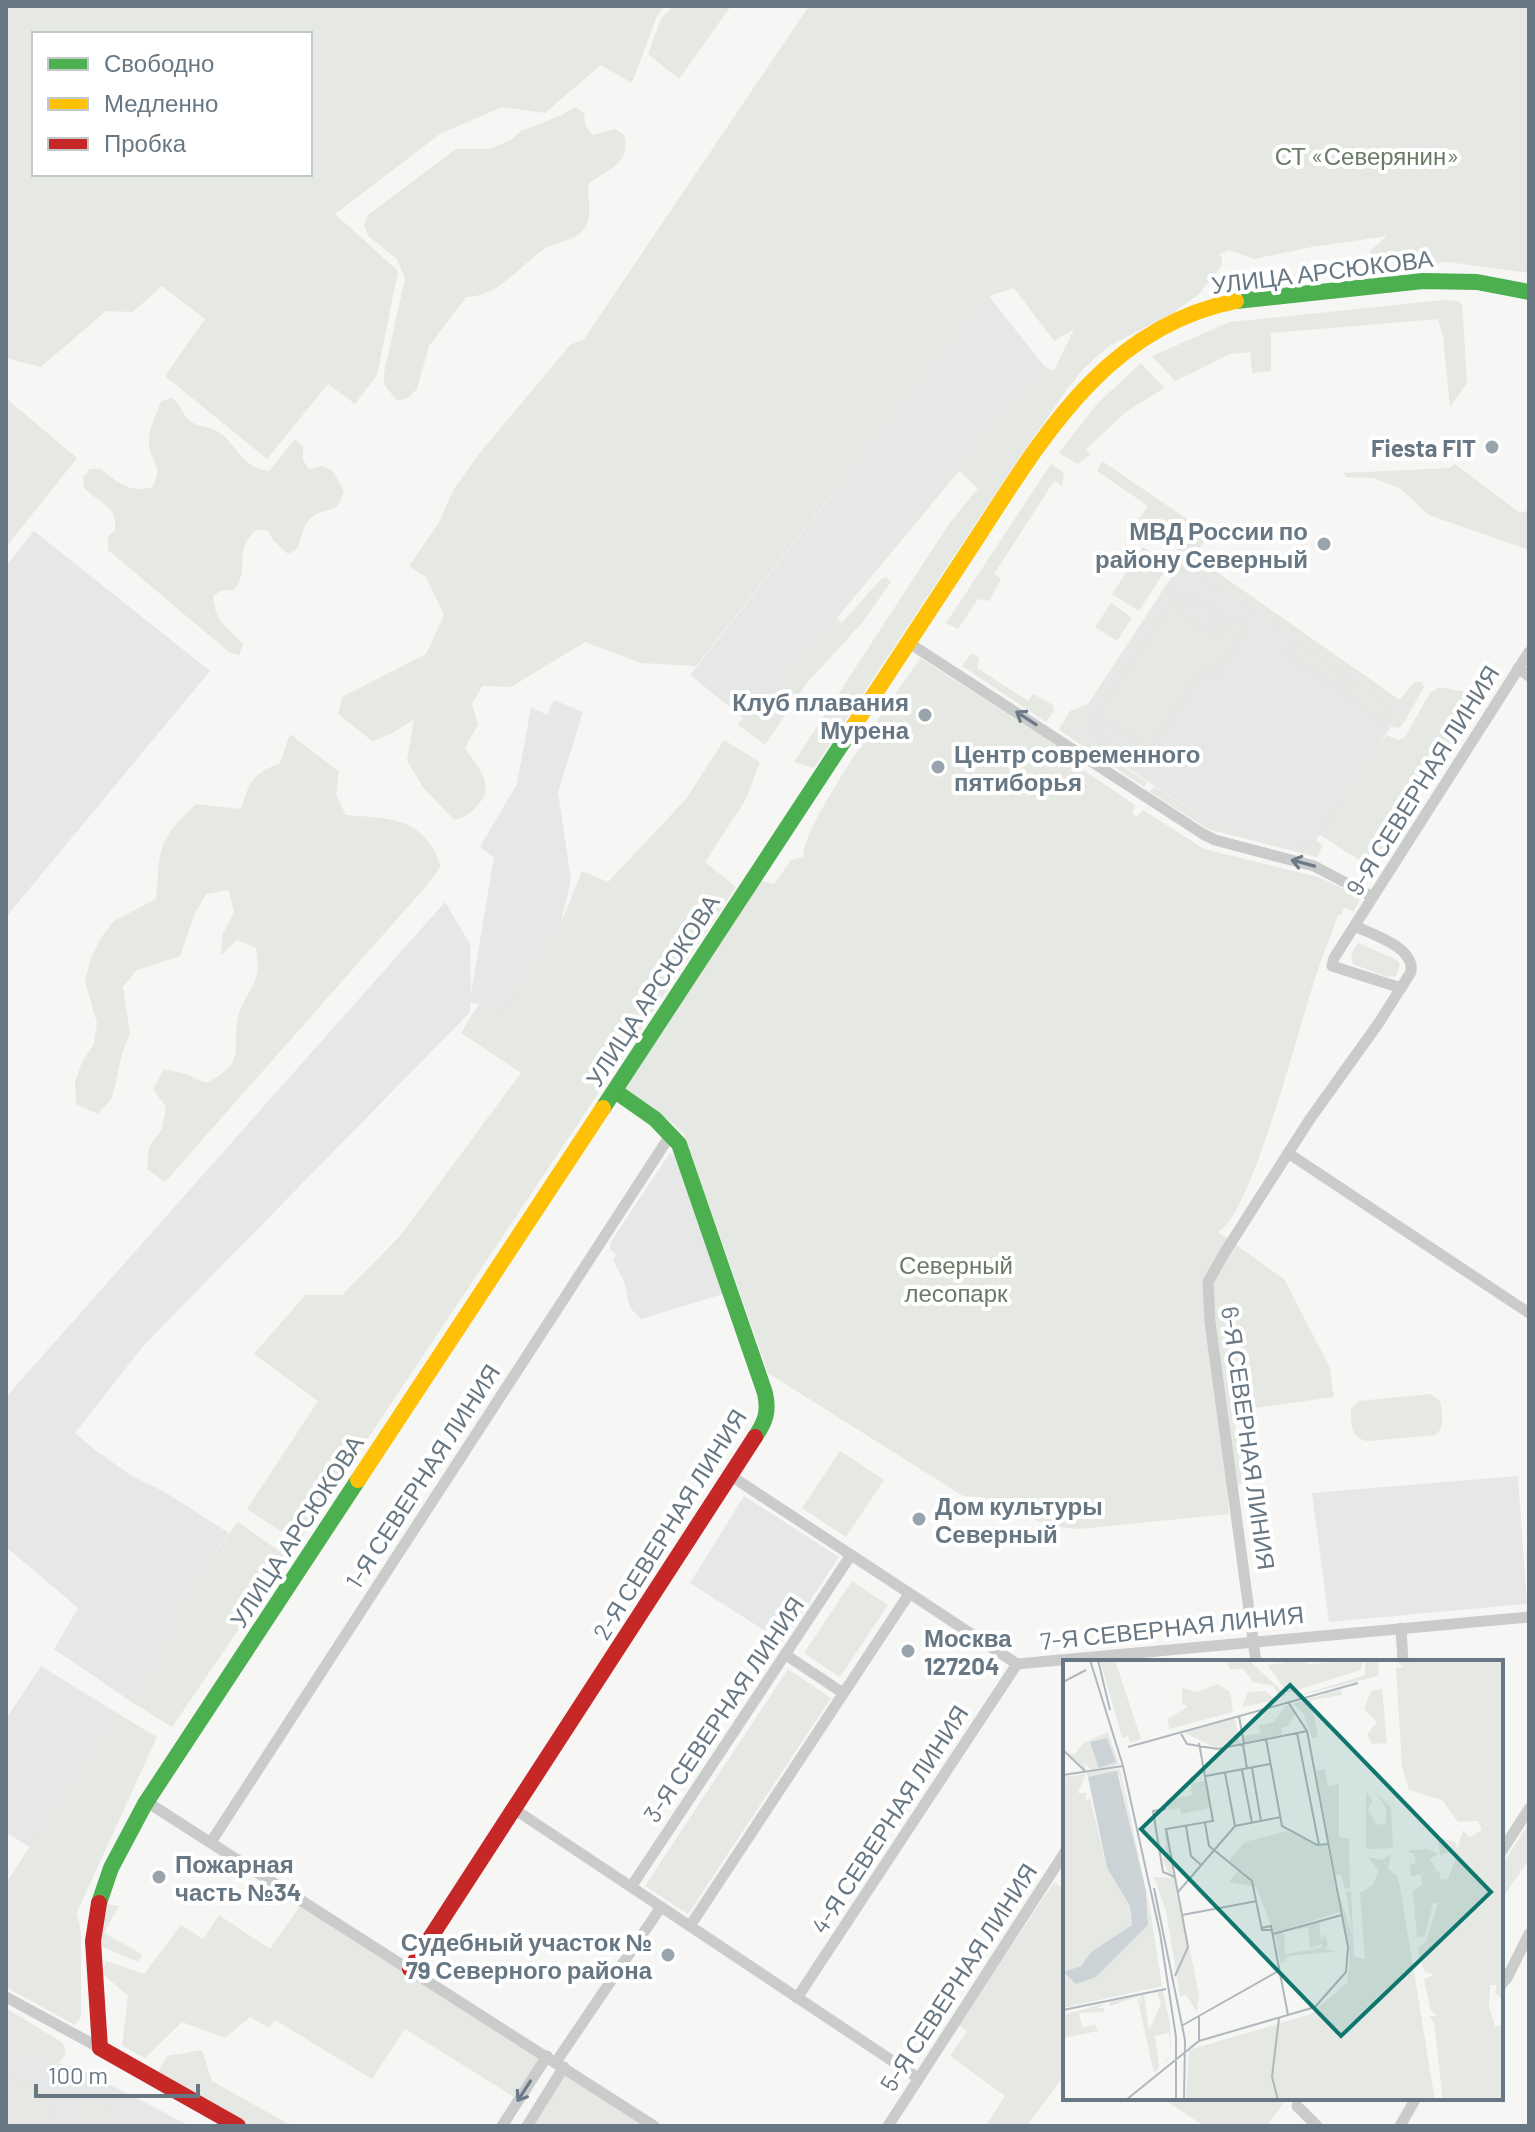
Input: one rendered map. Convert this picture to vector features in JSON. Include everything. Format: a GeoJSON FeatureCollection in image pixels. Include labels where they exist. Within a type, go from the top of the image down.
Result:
{"type":"FeatureCollection","features":[{"type":"Feature","properties":{"kind":"street","name":"УЛИЦА АРСЮКОВА"},"geometry":{"type":"LineString","coordinates":[[100,2048],[94,1924],[101,1891],[147,1802],[1039,444],[1098,373],[1133,344],[1154,331],[1207,308],[1241,300],[1462,280],[1529,292]]}},
{"type":"Feature","properties":{"kind":"street"},"geometry":{"type":"LineString","coordinates":[[909,643],[1203,834],[1215,840],[1314,866],[1373,897]]}},
{"type":"Feature","properties":{"kind":"street"},"geometry":{"type":"LineString","coordinates":[[1518,668],[1529,652]]}},
{"type":"Feature","properties":{"kind":"street","name":"9-Я СЕВЕРНАЯ ЛИНИЯ"},"geometry":{"type":"LineString","coordinates":[[1355,926],[1518,668],[1529,676]]}},
{"type":"Feature","properties":{"kind":"street"},"geometry":{"type":"LineString","coordinates":[[1355,926],[1338,948],[1332,966],[1401,988]]}},
{"type":"Feature","properties":{"kind":"street","name":"6-Я СЕВЕРНАЯ ЛИНИЯ"},"geometry":{"type":"LineString","coordinates":[[1256,1660],[1210,1322],[1208,1282],[1288,1153],[1411,972],[1410,958],[1405,952],[1355,926]]}},
{"type":"Feature","properties":{"kind":"street","name":"2-Я СЕВЕРНАЯ ЛИНИЯ"},"geometry":{"type":"LineString","coordinates":[[410,1969],[765,1422],[768,1408],[765,1393],[679,1144],[655,1119],[615,1091]]}},
{"type":"Feature","properties":{"kind":"street","name":"1-Я СЕВЕРНАЯ ЛИНИЯ"},"geometry":{"type":"LineString","coordinates":[[211,1842],[671,1134]]}},
{"type":"Feature","properties":{"kind":"street"},"geometry":{"type":"LineString","coordinates":[[1288,1153],[1529,1313]]}},
{"type":"Feature","properties":{"kind":"street","name":"7-Я СЕВЕРНАЯ ЛИНИЯ"},"geometry":{"type":"LineString","coordinates":[[731,1476],[1017,1664],[1529,1617]]}},
{"type":"Feature","properties":{"kind":"street","name":"3-Я СЕВЕРНАЯ ЛИНИЯ"},"geometry":{"type":"LineString","coordinates":[[631,1887],[851,1555]]}},
{"type":"Feature","properties":{"kind":"street"},"geometry":{"type":"LineString","coordinates":[[690,1926],[909,1594]]}},
{"type":"Feature","properties":{"kind":"street"},"geometry":{"type":"LineString","coordinates":[[1401,1628],[1403,1660]]}},
{"type":"Feature","properties":{"kind":"street"},"geometry":{"type":"LineString","coordinates":[[786,1655],[843,1693]]}},
{"type":"Feature","properties":{"kind":"street","name":"4-Я СЕВЕРНАЯ ЛИНИЯ"},"geometry":{"type":"LineString","coordinates":[[797,1998],[1017,1664]]}},
{"type":"Feature","properties":{"kind":"street"},"geometry":{"type":"LineString","coordinates":[[147,1802],[654,2126]]}},
{"type":"Feature","properties":{"kind":"street"},"geometry":{"type":"LineString","coordinates":[[514,1809],[918,2078]]}},
{"type":"Feature","properties":{"kind":"street"},"geometry":{"type":"LineString","coordinates":[[1503,1849],[1529,1809]]}},
{"type":"Feature","properties":{"kind":"street","name":"5-Я СЕВЕРНАЯ ЛИНИЯ"},"geometry":{"type":"LineString","coordinates":[[888,2126],[1063,1855]]}},
{"type":"Feature","properties":{"kind":"street"},"geometry":{"type":"LineString","coordinates":[[502,2126],[556,2062],[661,1907]]}},
{"type":"Feature","properties":{"kind":"street"},"geometry":{"type":"LineString","coordinates":[[1503,1981],[1529,1934]]}},
{"type":"Feature","properties":{"kind":"street"},"geometry":{"type":"LineString","coordinates":[[6,1997],[238,2126]]}},
{"type":"Feature","properties":{"kind":"street"},"geometry":{"type":"LineString","coordinates":[[527,2126],[556,2062]]}},
{"type":"Feature","properties":{"kind":"street"},"geometry":{"type":"LineString","coordinates":[[1400,2126],[1415,2100]]}},
{"type":"Feature","properties":{"kind":"street"},"geometry":{"type":"LineString","coordinates":[[1297,2106],[1317,2126]]}},
{"type":"Feature","properties":{"kind":"shaded area"},"geometry":{"type":"Polygon","coordinates":[[[989,296],[1044,366],[954,469],[747,721],[690,675],[989,296]]]}},
{"type":"Feature","properties":{"kind":"shaded area"},"geometry":{"type":"Polygon","coordinates":[[[34,531],[210,671],[6,917],[6,566],[34,531]]]}},
{"type":"Feature","properties":{"kind":"shaded area"},"geometry":{"type":"Polygon","coordinates":[[[1186,565],[1403,708],[1309,851],[1215,825],[1074,733],[1186,565]]]}},
{"type":"Feature","properties":{"kind":"shaded area"},"geometry":{"type":"Polygon","coordinates":[[[554,700],[583,712],[558,792],[571,879],[561,923],[504,1012],[470,1002],[470,1012],[144,1345],[75,1433],[132,1476],[163,1491],[229,1533],[188,1589],[160,1655],[130,1701],[54,1649],[78,1608],[6,1547],[6,1397],[445,902],[470,944],[471,994],[494,857],[480,847],[517,784],[531,707],[547,715],[554,700]]]}},
{"type":"Feature","properties":{"kind":"shaded area"},"geometry":{"type":"Polygon","coordinates":[[[670,1153],[674,1155],[723,1294],[641,1319],[630,1308],[624,1281],[613,1260],[616,1254],[610,1249],[610,1243],[670,1153]]]}},
{"type":"Feature","properties":{"kind":"shaded area"},"geometry":{"type":"Polygon","coordinates":[[[1518,1476],[1527,1604],[1329,1622],[1312,1493],[1518,1476]]]}},
{"type":"Feature","properties":{"kind":"shaded area"},"geometry":{"type":"Polygon","coordinates":[[[744,1496],[839,1557],[783,1642],[690,1583],[744,1496]]]}},
{"type":"Feature","properties":{"kind":"shaded area"},"geometry":{"type":"Polygon","coordinates":[[[41,1666],[117,1713],[30,1847],[6,1833],[6,1719],[41,1666]]]}},
{"type":"Feature","properties":{"kind":"shaded area"},"geometry":{"type":"Polygon","coordinates":[[[6,2049],[80,2069],[190,2126],[6,2126],[6,2049]]]}},
{"type":"Feature","properties":{"kind":"green space"},"geometry":{"type":"Polygon","coordinates":[[[6,6],[664,6],[657,16],[632,83],[601,65],[545,113],[502,107],[440,134],[335,214],[398,271],[377,375],[355,404],[328,384],[267,459],[165,376],[205,319],[162,286],[133,312],[106,311],[41,367],[6,358],[6,6]]]}},
{"type":"Feature","properties":{"kind":"green space"},"geometry":{"type":"Polygon","coordinates":[[[673,6],[731,6],[679,79],[648,54],[661,19],[673,6]]]}},
{"type":"Feature","properties":{"kind":"green space","name":"СТ «Северянин»"},"geometry":{"type":"Polygon","coordinates":[[[809,6],[1529,6],[1529,273],[1448,262],[1424,264],[1404,255],[1385,264],[1369,252],[1387,236],[1254,259],[1229,250],[1219,254],[1222,265],[1198,295],[1171,314],[1109,346],[1086,366],[1017,461],[814,768],[794,762],[949,524],[978,488],[959,471],[837,618],[842,623],[881,579],[886,577],[891,582],[862,623],[806,684],[765,745],[737,724],[743,718],[747,721],[955,468],[1044,366],[1054,371],[1074,329],[1054,341],[1014,288],[989,296],[696,666],[641,663],[585,642],[511,687],[482,686],[472,704],[478,724],[465,748],[482,774],[485,794],[472,811],[454,820],[422,786],[407,760],[414,719],[393,733],[372,741],[338,714],[342,697],[426,654],[444,615],[426,577],[409,566],[438,524],[454,489],[478,455],[570,345],[584,339],[809,6]]]}},
{"type":"Feature","properties":{"kind":"green space"},"geometry":{"type":"Polygon","coordinates":[[[575,107],[584,113],[585,124],[592,135],[615,129],[624,135],[626,145],[616,165],[589,184],[589,212],[585,228],[572,238],[546,248],[499,286],[478,296],[466,297],[429,346],[417,389],[408,398],[397,401],[384,384],[384,373],[405,279],[397,259],[368,236],[364,225],[368,215],[456,149],[491,149],[521,131],[575,107]]]}},
{"type":"Feature","properties":{"kind":"green space"},"geometry":{"type":"Polygon","coordinates":[[[1444,300],[1462,304],[1467,383],[1450,407],[1443,337],[1438,319],[1271,333],[1271,371],[1252,373],[1250,352],[1230,354],[1175,381],[1152,356],[1230,322],[1444,300]]]}},
{"type":"Feature","properties":{"kind":"green space"},"geometry":{"type":"Polygon","coordinates":[[[1141,363],[1164,388],[1126,412],[1085,450],[1091,454],[1078,464],[1059,453],[1098,403],[1141,363]]]}},
{"type":"Feature","properties":{"kind":"green space"},"geometry":{"type":"Polygon","coordinates":[[[172,398],[191,422],[222,435],[244,459],[259,469],[269,471],[295,439],[303,447],[303,460],[309,469],[322,466],[332,470],[344,491],[338,505],[316,514],[308,521],[298,548],[288,554],[267,530],[256,530],[249,538],[243,552],[239,582],[234,590],[222,590],[213,596],[219,618],[243,644],[239,655],[229,652],[108,550],[108,537],[115,530],[114,515],[84,488],[83,477],[90,469],[101,469],[131,488],[152,487],[157,469],[150,452],[149,434],[161,401],[172,398]]]}},
{"type":"Feature","properties":{"kind":"green space"},"geometry":{"type":"Polygon","coordinates":[[[8,400],[77,458],[6,547],[6,403],[8,400]]]}},
{"type":"Feature","properties":{"kind":"green space"},"geometry":{"type":"Polygon","coordinates":[[[1102,461],[1209,534],[1194,556],[1400,700],[1414,682],[1422,682],[1424,687],[1403,724],[1399,728],[1391,727],[1403,708],[1186,566],[1074,733],[1147,782],[1144,787],[1059,730],[1070,711],[1088,704],[1184,558],[1177,550],[1181,543],[1165,533],[1160,540],[1136,524],[1148,506],[1097,471],[1102,461]]]}},
{"type":"Feature","properties":{"kind":"green space"},"geometry":{"type":"Polygon","coordinates":[[[1051,464],[1064,473],[1062,486],[1054,481],[994,574],[1001,579],[989,601],[978,599],[958,629],[946,623],[1051,464]]]}},
{"type":"Feature","properties":{"kind":"green space"},"geometry":{"type":"Polygon","coordinates":[[[1455,464],[1520,513],[1529,510],[1529,550],[1429,515],[1401,489],[1374,478],[1346,477],[1344,473],[1449,468],[1455,464]]]}},
{"type":"Feature","properties":{"kind":"green space"},"geometry":{"type":"Polygon","coordinates":[[[1143,547],[1169,564],[1139,611],[1112,594],[1143,547]]]}},
{"type":"Feature","properties":{"kind":"green space"},"geometry":{"type":"Polygon","coordinates":[[[1188,596],[1202,599],[1220,615],[1225,628],[1232,618],[1247,628],[1217,674],[1205,667],[1146,754],[1136,758],[1116,756],[1101,746],[1093,728],[1093,717],[1171,602],[1188,596]],[[1189,601],[1173,607],[1219,637],[1218,623],[1212,612],[1203,605],[1189,601]],[[1099,716],[1101,735],[1112,747],[1127,752],[1145,747],[1145,746],[1099,716]]]}},
{"type":"Feature","properties":{"kind":"green space"},"geometry":{"type":"Polygon","coordinates":[[[1111,603],[1132,618],[1117,641],[1095,627],[1111,603]]]}},
{"type":"Feature","properties":{"kind":"green space"},"geometry":{"type":"Polygon","coordinates":[[[1296,640],[1347,673],[1338,688],[1287,654],[1296,640]]]}},
{"type":"Feature","properties":{"kind":"green space"},"geometry":{"type":"Polygon","coordinates":[[[972,653],[979,658],[977,668],[1028,701],[1033,694],[1053,705],[1054,711],[1046,722],[962,666],[972,653]]]}},
{"type":"Feature","properties":{"kind":"green space","name":"Северный лесопарк"},"geometry":{"type":"Polygon","coordinates":[[[920,658],[1059,747],[1076,765],[1135,805],[1132,813],[1137,817],[1143,810],[1204,849],[1318,877],[1361,897],[1354,911],[1344,908],[1338,915],[1261,1152],[1232,1217],[1218,1232],[1284,1279],[1330,1368],[1334,1397],[1233,1411],[1243,1484],[1227,1486],[1229,1514],[1079,1529],[1051,1526],[980,1497],[963,1496],[768,1373],[684,1134],[669,1120],[624,1090],[759,881],[774,884],[791,860],[803,857],[817,818],[833,789],[920,658]]]}},
{"type":"Feature","properties":{"kind":"green space"},"geometry":{"type":"Polygon","coordinates":[[[1353,678],[1395,706],[1384,722],[1343,694],[1353,678]]]}},
{"type":"Feature","properties":{"kind":"green space"},"geometry":{"type":"Polygon","coordinates":[[[1439,687],[1482,695],[1370,867],[1319,834],[1386,735],[1398,740],[1405,737],[1430,693],[1439,687]]]}},
{"type":"Feature","properties":{"kind":"green space"},"geometry":{"type":"Polygon","coordinates":[[[290,734],[339,772],[336,795],[346,815],[404,823],[425,838],[441,866],[165,1182],[147,1169],[149,1147],[162,1129],[166,1107],[153,1089],[164,1069],[206,1083],[229,1067],[236,1050],[237,1020],[257,974],[256,948],[237,940],[221,955],[223,933],[234,913],[229,890],[206,894],[195,913],[180,956],[137,970],[123,987],[130,1033],[112,1098],[98,1114],[76,1104],[75,1082],[82,1062],[94,1044],[97,1023],[85,982],[90,961],[100,939],[114,921],[156,899],[161,851],[176,824],[196,804],[241,809],[253,780],[280,763],[290,734]]]}},
{"type":"Feature","properties":{"kind":"green space"},"geometry":{"type":"Polygon","coordinates":[[[724,740],[760,762],[746,799],[705,862],[736,887],[298,1543],[247,1509],[318,1401],[254,1354],[305,1295],[342,1295],[401,1235],[521,1073],[461,1033],[478,1005],[504,1011],[561,923],[582,871],[608,882],[686,799],[724,740]]]}},
{"type":"Feature","properties":{"kind":"green space"},"geometry":{"type":"Polygon","coordinates":[[[1154,786],[1215,825],[1308,850],[1315,840],[1323,845],[1317,857],[1208,829],[1150,792],[1154,786]]]}},
{"type":"Feature","properties":{"kind":"green space"},"geometry":{"type":"Polygon","coordinates":[[[1358,943],[1397,960],[1400,964],[1396,976],[1387,977],[1353,964],[1351,954],[1358,943]]]}},
{"type":"Feature","properties":{"kind":"green space"},"geometry":{"type":"Polygon","coordinates":[[[1431,1394],[1440,1401],[1442,1415],[1441,1428],[1435,1435],[1368,1441],[1362,1440],[1353,1430],[1351,1410],[1358,1401],[1431,1394]]]}},
{"type":"Feature","properties":{"kind":"green space"},"geometry":{"type":"Polygon","coordinates":[[[840,1451],[884,1480],[846,1537],[802,1508],[840,1451]]]}},
{"type":"Feature","properties":{"kind":"green space"},"geometry":{"type":"Polygon","coordinates":[[[238,1522],[288,1557],[172,1727],[130,1701],[160,1655],[188,1589],[238,1522]]]}},
{"type":"Feature","properties":{"kind":"green space"},"geometry":{"type":"Polygon","coordinates":[[[852,1581],[888,1605],[840,1677],[804,1653],[852,1581]]]}},
{"type":"Feature","properties":{"kind":"green space"},"geometry":{"type":"Polygon","coordinates":[[[788,1669],[831,1698],[688,1914],[645,1886],[788,1669]]]}},
{"type":"Feature","properties":{"kind":"green space"},"geometry":{"type":"Polygon","coordinates":[[[117,1713],[157,1737],[77,1912],[81,1934],[81,2016],[75,2025],[6,1987],[6,1883],[117,1713]]]}},
{"type":"Feature","properties":{"kind":"green space"},"geometry":{"type":"Polygon","coordinates":[[[1529,1824],[1529,1860],[1503,1897],[1503,1863],[1529,1824]]]}},
{"type":"Feature","properties":{"kind":"green space"},"geometry":{"type":"Polygon","coordinates":[[[1054,1882],[1063,1888],[1063,2077],[1027,2126],[986,2126],[1005,2096],[950,2056],[967,2031],[959,2026],[1054,1882]]]}},
{"type":"Feature","properties":{"kind":"green space"},"geometry":{"type":"Polygon","coordinates":[[[103,1903],[119,1906],[104,1933],[142,1954],[138,1962],[98,1945],[103,1903]]]}},
{"type":"Feature","properties":{"kind":"green space"},"geometry":{"type":"Polygon","coordinates":[[[302,1903],[542,2057],[514,2097],[405,2029],[372,2079],[275,2020],[269,2028],[250,2017],[225,2038],[182,2022],[145,2058],[122,2046],[128,1996],[102,1973],[106,1961],[144,1974],[181,1925],[203,1939],[219,1915],[270,1949],[302,1903]]]}},
{"type":"Feature","properties":{"kind":"green space"},"geometry":{"type":"Polygon","coordinates":[[[6,2008],[63,2043],[66,2054],[58,2063],[6,2049],[6,2008]]]}},
{"type":"Feature","properties":{"kind":"green space"},"geometry":{"type":"Polygon","coordinates":[[[202,2050],[212,2081],[292,2126],[251,2126],[156,2075],[167,2056],[202,2050]]]}},
{"type":"Feature","properties":{"kind":"green space"},"geometry":{"type":"Polygon","coordinates":[[[567,2073],[649,2126],[533,2126],[567,2073]]]}},
{"type":"Feature","properties":{"kind":"green space"},"geometry":{"type":"Polygon","coordinates":[[[6,2077],[41,2089],[56,2103],[55,2126],[6,2126],[6,2077]]]}},
{"type":"Feature","properties":{"kind":"green space"},"geometry":{"type":"Polygon","coordinates":[[[78,2100],[96,2100],[115,2109],[115,2126],[78,2126],[78,2100]]]}},
{"type":"Feature","properties":{"kind":"green space"},"geometry":{"type":"Polygon","coordinates":[[[1165,2100],[1286,2100],[1267,2126],[1204,2126],[1165,2100]]]}},
{"type":"Feature","properties":{"kind":"traffic: fast"},"geometry":{"type":"LineString","coordinates":[[1236,301],[1423,281],[1477,282],[1529,292]]}},
{"type":"Feature","properties":{"kind":"traffic: fast"},"geometry":{"type":"LineString","coordinates":[[603,1108],[847,736]]}},
{"type":"Feature","properties":{"kind":"traffic: fast"},"geometry":{"type":"LineString","coordinates":[[615,1091],[655,1119],[679,1144],[765,1393],[766,1416],[755,1437]]}},
{"type":"Feature","properties":{"kind":"traffic: fast"},"geometry":{"type":"LineString","coordinates":[[99,1903],[111,1868],[145,1804],[358,1480]]}},
{"type":"Feature","properties":{"kind":"traffic: slow"},"geometry":{"type":"LineString","coordinates":[[847,736],[1023,468],[1080,394],[1112,363],[1148,336],[1189,315],[1236,301]]}},
{"type":"Feature","properties":{"kind":"traffic: slow"},"geometry":{"type":"LineString","coordinates":[[358,1480],[603,1108]]}},
{"type":"Feature","properties":{"kind":"traffic: jam"},"geometry":{"type":"LineString","coordinates":[[410,1969],[755,1437]]}},
{"type":"Feature","properties":{"kind":"traffic: jam"},"geometry":{"type":"LineString","coordinates":[[99,1903],[93,1941],[100,2048],[238,2126]]}},
{"type":"Feature","properties":{"kind":"place","name":"Fiesta FIT"},"geometry":{"type":"Point","coordinates":[1492,447]}},
{"type":"Feature","properties":{"kind":"place","name":"МВД России по району Северный"},"geometry":{"type":"Point","coordinates":[1324,544]}},
{"type":"Feature","properties":{"kind":"place","name":"Клуб плавания Мурена"},"geometry":{"type":"Point","coordinates":[925,715]}},
{"type":"Feature","properties":{"kind":"place","name":"Центр современного пятиборья"},"geometry":{"type":"Point","coordinates":[938,767]}},
{"type":"Feature","properties":{"kind":"place","name":"Дом культуры Северный"},"geometry":{"type":"Point","coordinates":[919,1519]}},
{"type":"Feature","properties":{"kind":"place","name":"Москва 127204"},"geometry":{"type":"Point","coordinates":[908,1651]}},
{"type":"Feature","properties":{"kind":"place","name":"Пожарная часть №34"},"geometry":{"type":"Point","coordinates":[159,1877]}},
{"type":"Feature","properties":{"kind":"place","name":"Судебный участок № 79 Северного района"},"geometry":{"type":"Point","coordinates":[668,1955]}}]}
